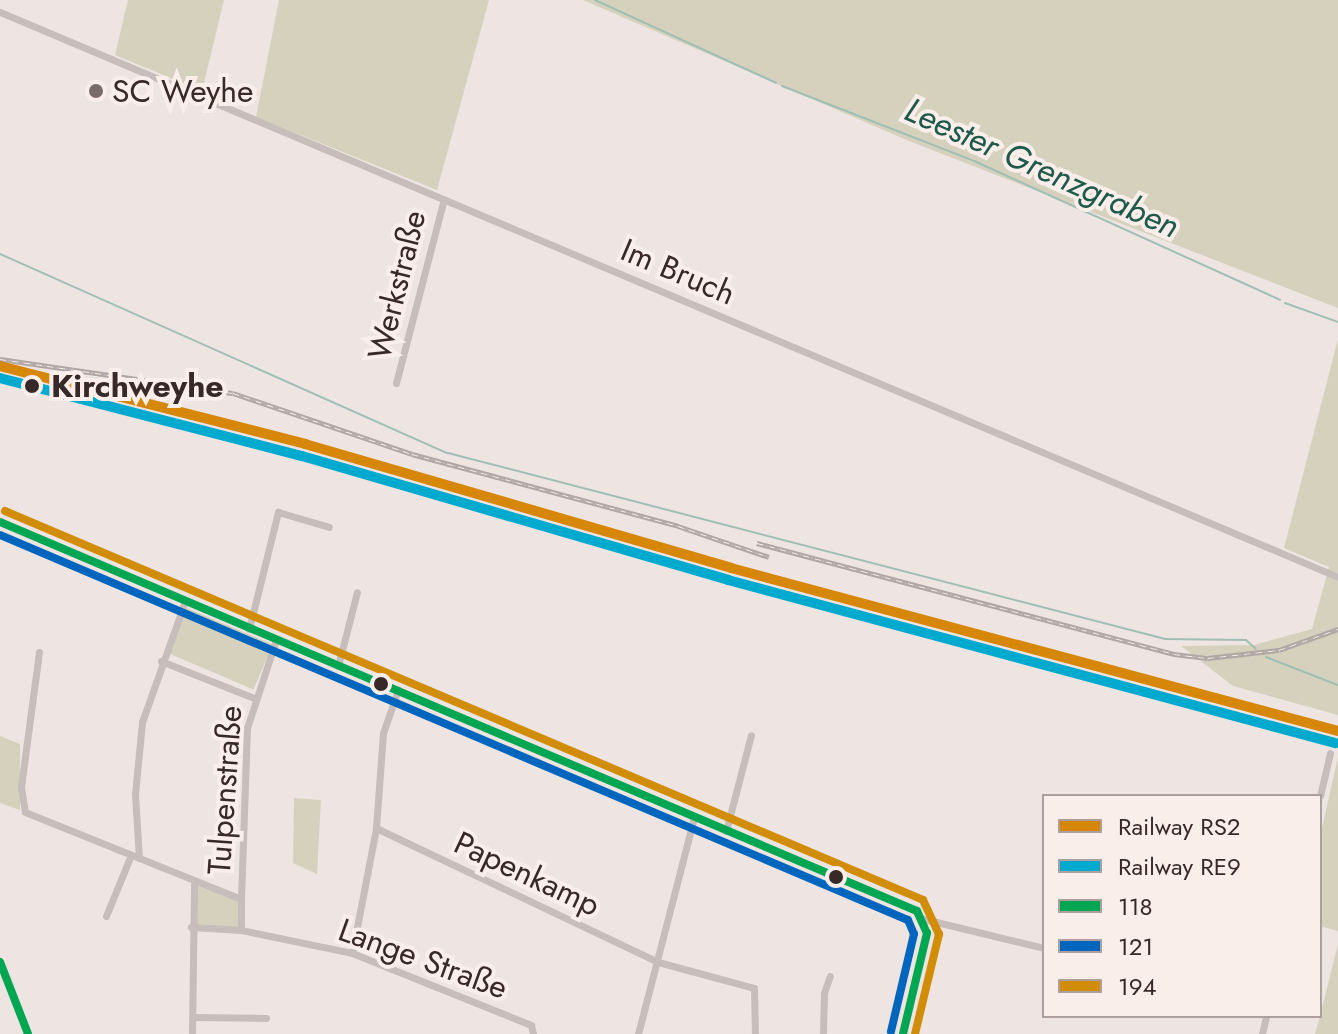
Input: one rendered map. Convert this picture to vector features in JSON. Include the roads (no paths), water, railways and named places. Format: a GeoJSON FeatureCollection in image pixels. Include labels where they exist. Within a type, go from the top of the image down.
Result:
{"type":"FeatureCollection","features":[{"type":"Feature","properties":{"kind":"street","name":"Im Bruch"},"geometry":{"type":"LineString","coordinates":[[0,12],[1338,577]]}},
{"type":"Feature","properties":{"kind":"street","name":"Werkstraße"},"geometry":{"type":"LineString","coordinates":[[396,383],[444,199]]}},
{"type":"Feature","properties":{"kind":"street"},"geometry":{"type":"LineString","coordinates":[[249,629],[278,512],[329,527]]}},
{"type":"Feature","properties":{"kind":"street"},"geometry":{"type":"LineString","coordinates":[[0,522],[694,817],[924,919],[1042,948]]}},
{"type":"Feature","properties":{"kind":"street"},"geometry":{"type":"LineString","coordinates":[[338,666],[357,592]]}},
{"type":"Feature","properties":{"kind":"street"},"geometry":{"type":"LineString","coordinates":[[106,916],[136,856],[135,794],[142,722],[161,661],[185,601]]}},
{"type":"Feature","properties":{"kind":"street","name":"Tulpenstraße"},"geometry":{"type":"LineString","coordinates":[[241,899],[247,728],[254,698],[276,640]]}},
{"type":"Feature","properties":{"kind":"street"},"geometry":{"type":"LineString","coordinates":[[39,652],[21,787],[25,812],[136,856],[194,884],[241,899],[241,930]]}},
{"type":"Feature","properties":{"kind":"street"},"geometry":{"type":"LineString","coordinates":[[161,661],[254,698]]}},
{"type":"Feature","properties":{"kind":"street"},"geometry":{"type":"LineString","coordinates":[[352,953],[376,828],[383,733],[398,690]]}},
{"type":"Feature","properties":{"kind":"street"},"geometry":{"type":"LineString","coordinates":[[726,831],[751,735]]}},
{"type":"Feature","properties":{"kind":"street"},"geometry":{"type":"LineString","coordinates":[[1320,794],[1330,753]]}},
{"type":"Feature","properties":{"kind":"street"},"geometry":{"type":"LineString","coordinates":[[638,1034],[694,817]]}},
{"type":"Feature","properties":{"kind":"street","name":"Papenkamp"},"geometry":{"type":"LineString","coordinates":[[376,828],[658,962],[754,988],[755,1034]]}},
{"type":"Feature","properties":{"kind":"street"},"geometry":{"type":"LineString","coordinates":[[192,1034],[191,927],[194,884]]}},
{"type":"Feature","properties":{"kind":"street"},"geometry":{"type":"LineString","coordinates":[[903,1034],[927,933],[924,919]]}},
{"type":"Feature","properties":{"kind":"street","name":"Lange Straße"},"geometry":{"type":"LineString","coordinates":[[191,927],[241,930],[352,953],[531,1025],[533,1034]]}},
{"type":"Feature","properties":{"kind":"street"},"geometry":{"type":"LineString","coordinates":[[0,962],[28,1034]]}},
{"type":"Feature","properties":{"kind":"street"},"geometry":{"type":"LineString","coordinates":[[823,1034],[824,993],[830,976]]}},
{"type":"Feature","properties":{"kind":"street"},"geometry":{"type":"LineString","coordinates":[[193,1017],[266,1018]]}},
{"type":"Feature","properties":{"kind":"waterway","name":"Leester Grenzgraben"},"geometry":{"type":"LineString","coordinates":[[595,0],[776,83]]}},
{"type":"Feature","properties":{"kind":"waterway","name":"Leester Grenzgraben"},"geometry":{"type":"LineString","coordinates":[[782,86],[974,161],[1280,300]]}},
{"type":"Feature","properties":{"kind":"waterway"},"geometry":{"type":"LineString","coordinates":[[0,254],[448,453],[1165,639],[1246,640],[1256,649]]}},
{"type":"Feature","properties":{"kind":"waterway","name":"Leester Grenzgraben"},"geometry":{"type":"LineString","coordinates":[[1285,303],[1338,322]]}},
{"type":"Feature","properties":{"kind":"waterway"},"geometry":{"type":"LineString","coordinates":[[1266,657],[1338,685]]}},
{"type":"Feature","properties":{"kind":"railway"},"geometry":{"type":"LineString","coordinates":[[0,359],[233,393],[412,454],[678,526],[769,557]]}},
{"type":"Feature","properties":{"kind":"railway"},"geometry":{"type":"LineString","coordinates":[[757,543],[1174,654],[1208,658],[1279,650],[1338,629]]}},
{"type":"Feature","properties":{"kind":"rail line","name":"RS2"},"geometry":{"type":"LineString","coordinates":[[0,366],[305,444],[731,568],[1338,731]]}},
{"type":"Feature","properties":{"kind":"rail line","name":"RE9"},"geometry":{"type":"LineString","coordinates":[[0,378],[302,456],[728,580],[1335,743]]}},
{"type":"Feature","properties":{"kind":"place","name":"SC Weyhe"},"geometry":{"type":"Point","coordinates":[96,91]}},
{"type":"Feature","properties":{"kind":"place","name":"Kirchweyhe"},"geometry":{"type":"Point","coordinates":[32,386]}}]}
